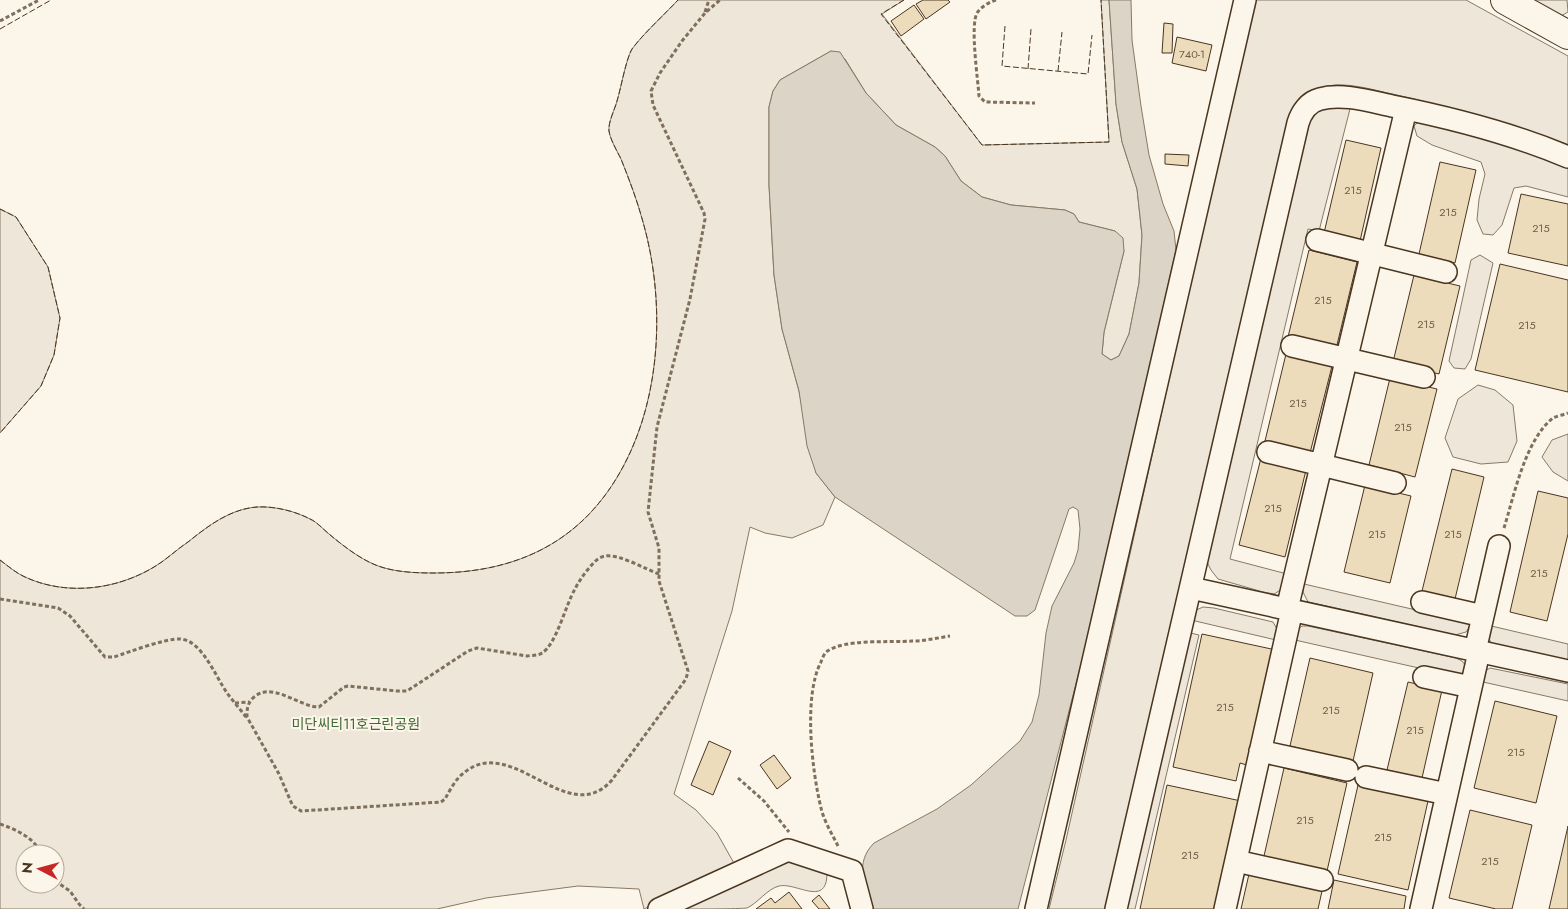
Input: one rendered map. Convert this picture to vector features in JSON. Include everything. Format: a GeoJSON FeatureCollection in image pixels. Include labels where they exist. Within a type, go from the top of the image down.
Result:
{"type":"FeatureCollection","features":[{"type":"Feature","properties":{"kind":"main road"},"geometry":{"type":"LineString","coordinates":[[1505,0],[1568,35]]}},
{"type":"Feature","properties":{"kind":"lane"},"geometry":{"type":"LineString","coordinates":[[1036,909],[1245,0]]}},
{"type":"Feature","properties":{"kind":"lane"},"geometry":{"type":"LineString","coordinates":[[1116,909],[1295,133],[1302,113],[1318,99],[1333,97],[1352,99],[1406,109],[1508,134],[1568,157]]}},
{"type":"Feature","properties":{"kind":"lane"},"geometry":{"type":"LineString","coordinates":[[1225,909],[1321,464],[1406,109]]}},
{"type":"Feature","properties":{"kind":"lane"},"geometry":{"type":"LineString","coordinates":[[1317,240],[1446,272]]}},
{"type":"Feature","properties":{"kind":"lane"},"geometry":{"type":"LineString","coordinates":[[1292,346],[1424,378]]}},
{"type":"Feature","properties":{"kind":"lane"},"geometry":{"type":"LineString","coordinates":[[1268,452],[1395,483]]}},
{"type":"Feature","properties":{"kind":"lane"},"geometry":{"type":"LineString","coordinates":[[1421,909],[1471,687],[1483,616],[1499,546]]}},
{"type":"Feature","properties":{"kind":"lane"},"geometry":{"type":"LineString","coordinates":[[1191,588],[1568,671]]}},
{"type":"Feature","properties":{"kind":"lane"},"geometry":{"type":"LineString","coordinates":[[1422,602],[1483,616]]}},
{"type":"Feature","properties":{"kind":"lane"},"geometry":{"type":"LineString","coordinates":[[1424,677],[1471,687]]}},
{"type":"Feature","properties":{"kind":"lane"},"geometry":{"type":"LineString","coordinates":[[1260,751],[1447,794]]}},
{"type":"Feature","properties":{"kind":"lane"},"geometry":{"type":"LineString","coordinates":[[659,909],[788,850],[852,871],[862,909]]}},
{"type":"Feature","properties":{"kind":"lane"},"geometry":{"type":"LineString","coordinates":[[1236,861],[1322,880]]}},
{"type":"Feature","properties":{"kind":"path"},"geometry":{"type":"LineString","coordinates":[[0,21],[39,0]]}},
{"type":"Feature","properties":{"kind":"path"},"geometry":{"type":"LineString","coordinates":[[705,13],[709,0]]}},
{"type":"Feature","properties":{"kind":"path"},"geometry":{"type":"LineString","coordinates":[[0,599],[58,608],[64,611],[105,657],[114,657],[172,640],[187,640],[194,644],[204,655],[235,703],[247,717],[272,761],[293,806],[302,811],[441,802],[464,772],[489,762],[507,765],[576,795],[592,794],[600,791],[612,780],[689,675],[659,574],[659,548],[648,512],[658,427],[690,299],[705,219],[704,213],[653,104],[651,90],[660,73],[682,42],[705,13],[720,0]]}},
{"type":"Feature","properties":{"kind":"path"},"geometry":{"type":"LineString","coordinates":[[996,0],[988,3],[977,14],[974,26],[979,96],[986,102],[1035,103]]}},
{"type":"Feature","properties":{"kind":"path"},"geometry":{"type":"LineString","coordinates":[[1499,546],[1518,480],[1535,438],[1554,417],[1568,414]]}},
{"type":"Feature","properties":{"kind":"path"},"geometry":{"type":"LineString","coordinates":[[247,717],[247,709],[250,702],[261,693],[275,692],[306,705],[319,707],[344,687],[348,686],[397,691],[408,690],[468,651],[477,648],[527,656],[543,653],[557,632],[575,588],[583,575],[599,558],[604,556],[619,558],[659,574]]}},
{"type":"Feature","properties":{"kind":"path"},"geometry":{"type":"LineString","coordinates":[[852,871],[828,825],[819,801],[814,772],[811,730],[812,697],[816,671],[825,653],[843,645],[874,641],[912,642],[950,636]]}},
{"type":"Feature","properties":{"kind":"path"},"geometry":{"type":"LineString","coordinates":[[235,703],[250,702]]}},
{"type":"Feature","properties":{"kind":"path"},"geometry":{"type":"LineString","coordinates":[[738,778],[764,801],[812,857]]}},
{"type":"Feature","properties":{"kind":"path"},"geometry":{"type":"LineString","coordinates":[[0,824],[22,833],[36,844]]}},
{"type":"Feature","properties":{"kind":"path"},"geometry":{"type":"LineString","coordinates":[[65,888],[70,891],[84,909]]}},
{"type":"Feature","properties":{"kind":"green space","name":"미단씨티11호근린공원"},"geometry":{"type":"Polygon","coordinates":[[[678,0],[904,0],[882,14],[982,145],[1109,142],[1101,0],[1109,0],[1116,104],[1122,142],[1137,189],[1142,235],[1139,283],[1129,334],[1119,356],[1111,360],[1102,354],[1104,332],[1124,251],[1115,231],[1079,222],[1074,214],[1065,210],[1011,205],[982,197],[961,181],[945,156],[935,147],[896,125],[866,93],[845,59],[831,51],[780,80],[773,91],[769,107],[769,185],[774,275],[782,329],[799,391],[816,473],[835,497],[823,525],[792,538],[765,533],[750,527],[732,611],[674,794],[696,810],[717,833],[735,865],[644,909],[639,889],[578,886],[486,898],[437,909],[0,909],[0,560],[22,575],[57,587],[91,588],[107,585],[124,581],[154,567],[220,519],[247,508],[264,507],[291,511],[313,520],[353,553],[384,568],[418,573],[465,571],[493,567],[520,559],[546,548],[568,533],[589,514],[608,491],[624,465],[637,437],[653,377],[656,345],[655,282],[650,252],[636,198],[609,131],[632,49],[678,0]]]}},
{"type":"Feature","properties":{"kind":"green space"},"geometry":{"type":"Polygon","coordinates":[[[1254,0],[1466,0],[1568,56],[1568,146],[1459,111],[1357,86],[1335,85],[1319,88],[1305,93],[1297,102],[1289,117],[1106,909],[1049,909],[1066,840],[1254,0]]]}},
{"type":"Feature","properties":{"kind":"green space"},"geometry":{"type":"Polygon","coordinates":[[[1529,0],[1567,0],[1568,12],[1561,16],[1529,0]]]}},
{"type":"Feature","properties":{"kind":"green space"},"geometry":{"type":"Polygon","coordinates":[[[1351,105],[1319,231],[1308,229],[1230,559],[1287,574],[1282,589],[1274,594],[1218,579],[1206,560],[1303,124],[1320,106],[1351,105]]]}},
{"type":"Feature","properties":{"kind":"green space"},"geometry":{"type":"Polygon","coordinates":[[[1420,120],[1448,124],[1568,164],[1568,197],[1526,186],[1514,188],[1502,225],[1493,235],[1483,234],[1477,220],[1479,199],[1485,174],[1481,162],[1432,145],[1417,136],[1414,126],[1420,120]]]}},
{"type":"Feature","properties":{"kind":"green space"},"geometry":{"type":"Polygon","coordinates":[[[0,209],[16,217],[48,267],[60,318],[54,355],[41,386],[0,433],[0,209]]]}},
{"type":"Feature","properties":{"kind":"green space"},"geometry":{"type":"Polygon","coordinates":[[[1480,255],[1493,263],[1471,359],[1465,369],[1454,368],[1449,361],[1471,260],[1480,255]]]}},
{"type":"Feature","properties":{"kind":"green space"},"geometry":{"type":"Polygon","coordinates":[[[1478,385],[1495,390],[1513,405],[1517,441],[1508,462],[1481,464],[1453,457],[1445,438],[1458,399],[1478,385]]]}},
{"type":"Feature","properties":{"kind":"green space"},"geometry":{"type":"Polygon","coordinates":[[[1568,434],[1568,481],[1553,472],[1542,457],[1552,440],[1568,434]]]}},
{"type":"Feature","properties":{"kind":"green space"},"geometry":{"type":"Polygon","coordinates":[[[1304,584],[1472,623],[1466,632],[1455,635],[1308,602],[1303,592],[1304,584]]]}},
{"type":"Feature","properties":{"kind":"green space"},"geometry":{"type":"Polygon","coordinates":[[[1203,607],[1273,622],[1277,629],[1276,640],[1191,620],[1194,611],[1203,607]]]}},
{"type":"Feature","properties":{"kind":"green space"},"geometry":{"type":"Polygon","coordinates":[[[1487,625],[1568,644],[1568,661],[1491,643],[1487,634],[1487,625]]]}},
{"type":"Feature","properties":{"kind":"green space"},"geometry":{"type":"Polygon","coordinates":[[[1302,626],[1456,658],[1466,666],[1463,678],[1295,640],[1298,629],[1302,626]]]}},
{"type":"Feature","properties":{"kind":"green space"},"geometry":{"type":"Polygon","coordinates":[[[1186,632],[1199,635],[1135,909],[1122,909],[1186,632]]]}},
{"type":"Feature","properties":{"kind":"green space"},"geometry":{"type":"Polygon","coordinates":[[[1490,668],[1568,684],[1568,701],[1483,682],[1485,671],[1490,668]]]}},
{"type":"Feature","properties":{"kind":"green space"},"geometry":{"type":"Polygon","coordinates":[[[788,858],[827,871],[826,882],[822,889],[810,891],[779,886],[770,890],[747,908],[681,909],[788,858]]]}},
{"type":"Feature","properties":{"kind":"shaded area"},"geometry":{"type":"Polygon","coordinates":[[[1109,0],[1131,0],[1132,40],[1149,155],[1163,204],[1174,231],[1176,250],[1096,606],[1018,909],[871,909],[864,883],[863,866],[864,858],[874,843],[937,809],[971,785],[1020,741],[1032,722],[1039,695],[1046,633],[1052,606],[1074,563],[1078,550],[1080,529],[1078,510],[1073,507],[1069,509],[1035,610],[1027,616],[1015,616],[835,497],[816,473],[807,446],[799,391],[782,329],[774,275],[769,185],[769,107],[773,91],[780,80],[831,51],[840,52],[866,93],[896,125],[935,147],[945,156],[961,181],[982,197],[1011,205],[1065,210],[1074,214],[1079,222],[1115,231],[1123,238],[1124,251],[1104,332],[1102,354],[1111,360],[1119,356],[1129,334],[1139,283],[1142,235],[1137,189],[1122,142],[1116,104],[1109,0]]]}},
{"type":"Feature","properties":{"kind":"building"},"geometry":{"type":"Polygon","coordinates":[[[923,0],[948,0],[950,2],[926,19],[916,4],[923,0]]]}},
{"type":"Feature","properties":{"kind":"building"},"geometry":{"type":"Polygon","coordinates":[[[914,5],[924,19],[901,36],[891,21],[914,5]]]}},
{"type":"Feature","properties":{"kind":"building"},"geometry":{"type":"Polygon","coordinates":[[[1164,23],[1173,24],[1172,53],[1162,53],[1164,23]]]}},
{"type":"Feature","properties":{"kind":"building"},"geometry":{"type":"Polygon","coordinates":[[[1177,37],[1212,45],[1206,71],[1172,63],[1177,37]]]}},
{"type":"Feature","properties":{"kind":"building"},"geometry":{"type":"Polygon","coordinates":[[[1346,140],[1381,148],[1360,241],[1324,233],[1346,140]]]}},
{"type":"Feature","properties":{"kind":"building"},"geometry":{"type":"Polygon","coordinates":[[[1165,154],[1189,155],[1188,166],[1165,164],[1165,154]]]}},
{"type":"Feature","properties":{"kind":"building"},"geometry":{"type":"Polygon","coordinates":[[[1440,162],[1476,170],[1455,263],[1419,254],[1440,162]]]}},
{"type":"Feature","properties":{"kind":"building"},"geometry":{"type":"Polygon","coordinates":[[[1521,194],[1568,204],[1568,266],[1508,253],[1521,194]]]}},
{"type":"Feature","properties":{"kind":"building"},"geometry":{"type":"Polygon","coordinates":[[[1309,250],[1357,262],[1336,349],[1288,337],[1309,250]]]}},
{"type":"Feature","properties":{"kind":"building"},"geometry":{"type":"Polygon","coordinates":[[[1500,264],[1568,280],[1568,392],[1475,370],[1500,264]]]}},
{"type":"Feature","properties":{"kind":"building"},"geometry":{"type":"Polygon","coordinates":[[[1414,275],[1460,286],[1439,374],[1393,362],[1414,275]]]}},
{"type":"Feature","properties":{"kind":"building"},"geometry":{"type":"Polygon","coordinates":[[[1286,354],[1332,366],[1310,453],[1265,441],[1286,354]]]}},
{"type":"Feature","properties":{"kind":"building"},"geometry":{"type":"Polygon","coordinates":[[[1390,378],[1437,389],[1415,477],[1369,465],[1390,378]]]}},
{"type":"Feature","properties":{"kind":"building"},"geometry":{"type":"Polygon","coordinates":[[[1261,458],[1306,470],[1285,557],[1239,545],[1261,458]]]}},
{"type":"Feature","properties":{"kind":"building"},"geometry":{"type":"Polygon","coordinates":[[[1452,469],[1484,477],[1455,599],[1422,591],[1452,469]]]}},
{"type":"Feature","properties":{"kind":"building"},"geometry":{"type":"Polygon","coordinates":[[[1365,485],[1411,496],[1390,583],[1344,572],[1365,485]]]}},
{"type":"Feature","properties":{"kind":"building"},"geometry":{"type":"Polygon","coordinates":[[[1538,491],[1568,498],[1568,534],[1547,621],[1510,612],[1538,491]]]}},
{"type":"Feature","properties":{"kind":"building"},"geometry":{"type":"Polygon","coordinates":[[[1202,634],[1276,650],[1250,766],[1240,763],[1236,781],[1173,767],[1202,634]]]}},
{"type":"Feature","properties":{"kind":"building"},"geometry":{"type":"Polygon","coordinates":[[[1310,658],[1373,673],[1353,761],[1290,746],[1310,658]]]}},
{"type":"Feature","properties":{"kind":"building"},"geometry":{"type":"Polygon","coordinates":[[[1408,682],[1442,690],[1422,778],[1387,770],[1408,682]]]}},
{"type":"Feature","properties":{"kind":"building"},"geometry":{"type":"Polygon","coordinates":[[[1495,701],[1557,716],[1536,803],[1474,788],[1495,701]]]}},
{"type":"Feature","properties":{"kind":"building"},"geometry":{"type":"Polygon","coordinates":[[[709,741],[731,751],[713,795],[691,785],[709,741]]]}},
{"type":"Feature","properties":{"kind":"building"},"geometry":{"type":"Polygon","coordinates":[[[774,755],[791,778],[777,789],[760,765],[774,755]]]}},
{"type":"Feature","properties":{"kind":"building"},"geometry":{"type":"Polygon","coordinates":[[[1284,768],[1347,783],[1327,871],[1264,856],[1284,768]]]}},
{"type":"Feature","properties":{"kind":"building"},"geometry":{"type":"Polygon","coordinates":[[[1167,785],[1241,801],[1217,909],[1140,909],[1167,785]]]}},
{"type":"Feature","properties":{"kind":"building"},"geometry":{"type":"Polygon","coordinates":[[[1358,785],[1428,801],[1408,890],[1338,874],[1358,785]]]}},
{"type":"Feature","properties":{"kind":"building"},"geometry":{"type":"Polygon","coordinates":[[[1470,810],[1532,825],[1512,909],[1496,909],[1449,898],[1470,810]]]}},
{"type":"Feature","properties":{"kind":"building"},"geometry":{"type":"Polygon","coordinates":[[[1568,826],[1568,909],[1549,909],[1568,826]]]}},
{"type":"Feature","properties":{"kind":"building"},"geometry":{"type":"Polygon","coordinates":[[[1249,874],[1322,891],[1318,909],[1241,909],[1249,874]]]}},
{"type":"Feature","properties":{"kind":"building"},"geometry":{"type":"Polygon","coordinates":[[[1334,880],[1406,896],[1404,909],[1328,909],[1334,880]]]}},
{"type":"Feature","properties":{"kind":"building"},"geometry":{"type":"Polygon","coordinates":[[[789,892],[802,909],[756,909],[771,898],[775,903],[789,892]]]}},
{"type":"Feature","properties":{"kind":"building"},"geometry":{"type":"Polygon","coordinates":[[[819,895],[830,909],[819,909],[812,901],[819,895]]]}},
{"type":"Feature","properties":{"kind":"fence"},"geometry":{"type":"LineString","coordinates":[[0,29],[51,0]]}},
{"type":"Feature","properties":{"kind":"fence"},"geometry":{"type":"LineString","coordinates":[[0,560],[22,575],[57,587],[91,588],[107,585],[124,581],[154,567],[220,519],[247,508],[257,507],[277,508],[304,516],[369,562],[384,568],[409,572],[434,573],[493,567],[520,559],[546,548],[568,533],[589,514],[608,491],[624,465],[637,437],[653,377],[657,314],[655,282],[650,252],[636,198],[611,138],[609,127],[632,49],[678,0]]}},
{"type":"Feature","properties":{"kind":"fence"},"geometry":{"type":"LineString","coordinates":[[904,0],[881,14],[982,145],[1109,142],[1101,0]]}},
{"type":"Feature","properties":{"kind":"fence"},"geometry":{"type":"LineString","coordinates":[[1005,26],[1002,66],[1088,74],[1092,35]]}},
{"type":"Feature","properties":{"kind":"fence"},"geometry":{"type":"LineString","coordinates":[[1028,69],[1031,29]]}},
{"type":"Feature","properties":{"kind":"fence"},"geometry":{"type":"LineString","coordinates":[[1058,71],[1062,32]]}},
{"type":"Feature","properties":{"kind":"fence"},"geometry":{"type":"LineString","coordinates":[[0,209],[16,217],[48,267],[60,318],[54,355],[41,386],[0,433]]}}]}
